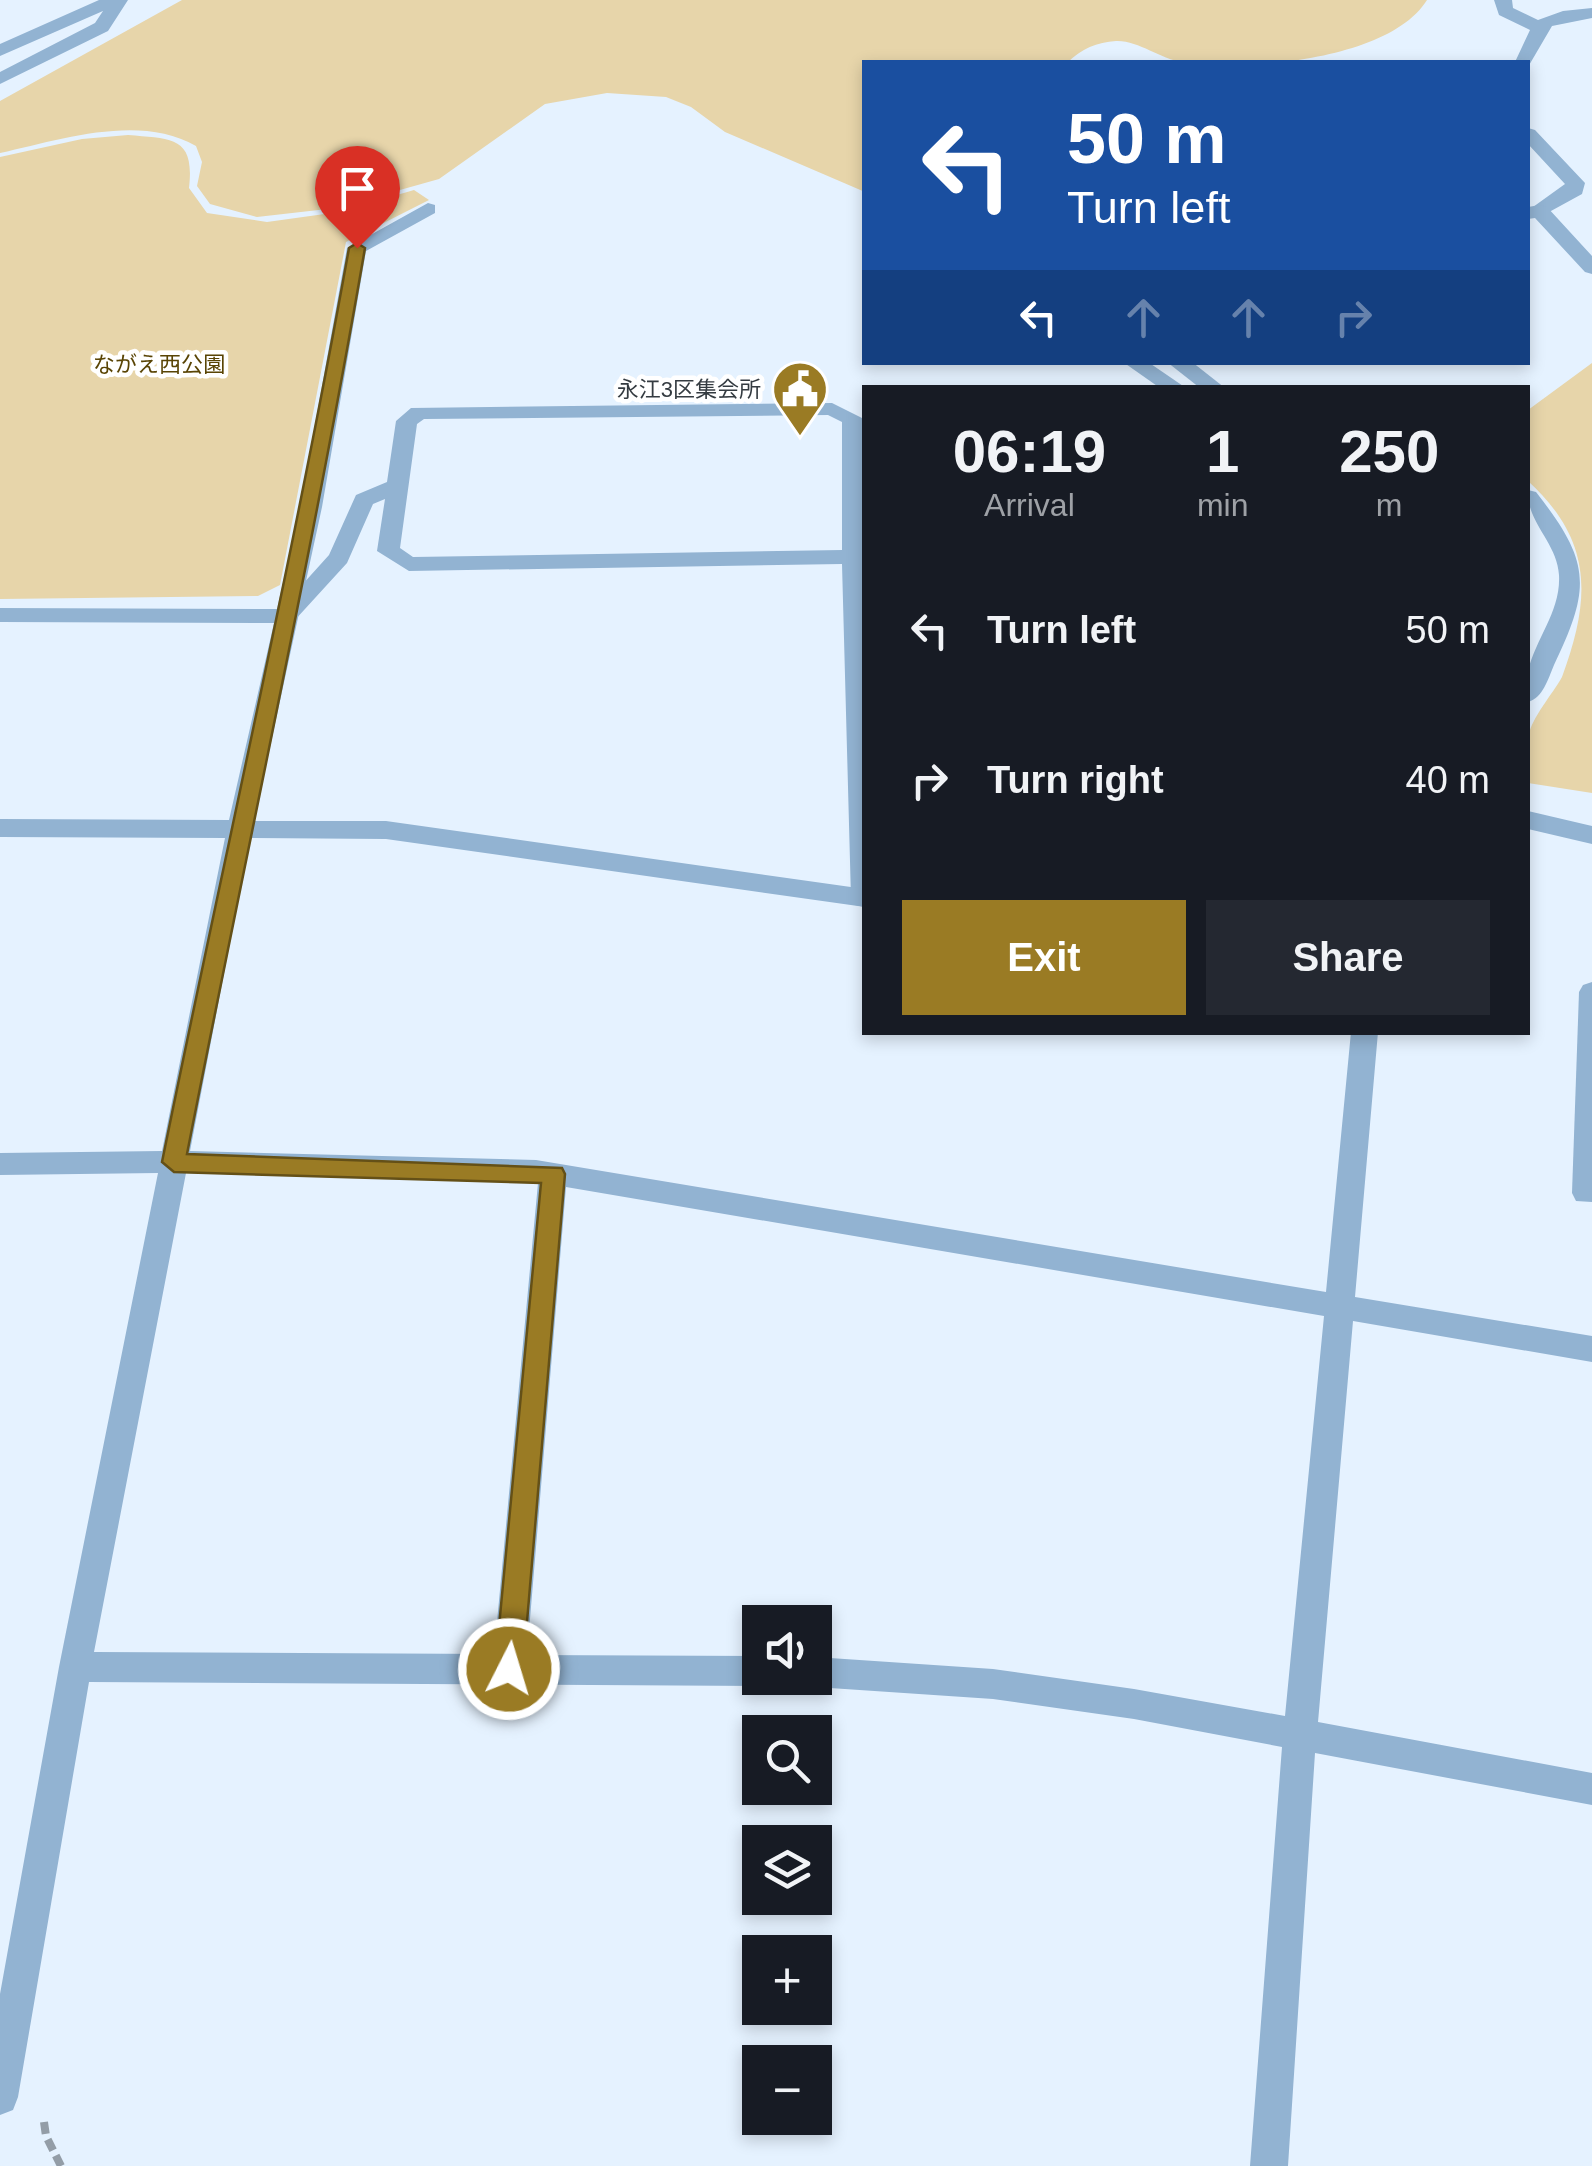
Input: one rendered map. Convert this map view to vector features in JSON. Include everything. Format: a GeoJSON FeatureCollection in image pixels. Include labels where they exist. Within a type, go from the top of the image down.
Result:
{"type":"FeatureCollection","features":[{"type":"Feature","properties":{"kind":"street"},"geometry":{"type":"LineString","coordinates":[[0,51],[116,0]]}},
{"type":"Feature","properties":{"kind":"street"},"geometry":{"type":"LineString","coordinates":[[0,78],[102,27],[116,0]]}},
{"type":"Feature","properties":{"kind":"street"},"geometry":{"type":"LineString","coordinates":[[1503,0],[1505,10],[1539,27]]}},
{"type":"Feature","properties":{"kind":"street"},"geometry":{"type":"LineString","coordinates":[[1525,60],[1539,27],[1549,18],[1592,13]]}},
{"type":"Feature","properties":{"kind":"street"},"geometry":{"type":"LineString","coordinates":[[1530,136],[1574,182],[1575,190],[1566,199],[1534,212],[1592,268]]}},
{"type":"Feature","properties":{"kind":"street"},"geometry":{"type":"LineString","coordinates":[[0,2097],[76,1667],[240,827],[312,506],[357,248],[428,209]]}},
{"type":"Feature","properties":{"kind":"street"},"geometry":{"type":"LineString","coordinates":[[1138,365],[1171,385]]}},
{"type":"Feature","properties":{"kind":"street"},"geometry":{"type":"LineString","coordinates":[[1182,365],[1212,385]]}},
{"type":"Feature","properties":{"kind":"street"},"geometry":{"type":"LineString","coordinates":[[853,557],[409,564],[388,551],[407,421],[420,413],[832,410],[853,419],[853,557],[862,813]]}},
{"type":"Feature","properties":{"kind":"street"},"geometry":{"type":"LineString","coordinates":[[0,615],[286,616],[339,558],[364,500],[397,486]]}},
{"type":"Feature","properties":{"kind":"street"},"geometry":{"type":"LineString","coordinates":[[1530,500],[1553,529],[1570,574],[1554,648],[1530,690]]}},
{"type":"Feature","properties":{"kind":"street"},"geometry":{"type":"LineString","coordinates":[[1530,820],[1592,836]]}},
{"type":"Feature","properties":{"kind":"street"},"geometry":{"type":"LineString","coordinates":[[0,828],[386,830],[862,898]]}},
{"type":"Feature","properties":{"kind":"street"},"geometry":{"type":"LineString","coordinates":[[1586,1193],[1592,992]]}},
{"type":"Feature","properties":{"kind":"street"},"geometry":{"type":"LineString","coordinates":[[1269,2166],[1300,1732],[1365,1035]]}},
{"type":"Feature","properties":{"kind":"street"},"geometry":{"type":"LineString","coordinates":[[0,1164],[174,1162],[553,1174],[1592,1348]]}},
{"type":"Feature","properties":{"kind":"street"},"geometry":{"type":"LineString","coordinates":[[509,1669],[553,1174]]}},
{"type":"Feature","properties":{"kind":"street"},"geometry":{"type":"LineString","coordinates":[[76,1667],[742,1672]]}},
{"type":"Feature","properties":{"kind":"street"},"geometry":{"type":"LineString","coordinates":[[832,1673],[993,1684],[1300,1732],[1592,1788]]}},
{"type":"Feature","properties":{"kind":"green space"},"geometry":{"type":"Polygon","coordinates":[[[182,0],[1427,0],[1408,20],[1382,36],[1350,49],[1296,60],[1176,60],[1116,41],[1090,47],[1070,60],[862,60],[862,191],[725,132],[691,107],[666,97],[607,93],[545,104],[439,179],[336,208],[257,217],[210,204],[197,186],[202,162],[196,146],[174,136],[150,131],[99,132],[0,153],[0,101],[182,0]]]}},
{"type":"Feature","properties":{"kind":"green space","name":"ながえ西公園"},"geometry":{"type":"Polygon","coordinates":[[[128,135],[168,140],[184,149],[190,171],[189,188],[207,213],[267,222],[339,212],[414,190],[429,200],[346,242],[280,585],[258,596],[0,599],[0,157],[82,139],[128,135]]]}},
{"type":"Feature","properties":{"kind":"green space"},"geometry":{"type":"Polygon","coordinates":[[[1592,363],[1592,793],[1530,783],[1530,732],[1562,677],[1572,648],[1581,595],[1575,548],[1565,525],[1530,483],[1530,409],[1592,363]]]}},
{"type":"Feature","properties":{"kind":"place","name":"永江3区集会所"},"geometry":{"type":"Point","coordinates":[800,438]}},
{"type":"Feature","properties":{"kind":"route"},"geometry":{"type":"LineString","coordinates":[[357,248],[312,506],[240,827],[174,1162],[553,1174],[509,1669]]}}]}
